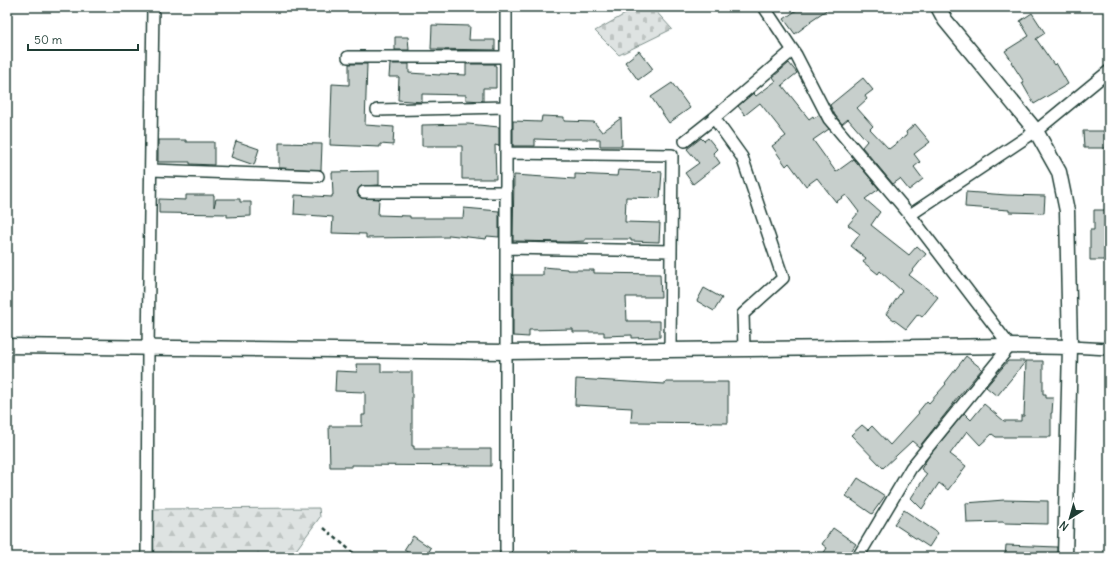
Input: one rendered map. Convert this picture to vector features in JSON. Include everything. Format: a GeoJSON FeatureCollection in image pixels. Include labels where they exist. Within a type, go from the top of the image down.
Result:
{"type":"FeatureCollection","features":[{"type":"Feature","properties":{"kind":"street"},"geometry":{"type":"LineString","coordinates":[[147,557],[148,348],[153,7]]}},
{"type":"Feature","properties":{"kind":"street"},"geometry":{"type":"LineString","coordinates":[[506,7],[506,557]]}},
{"type":"Feature","properties":{"kind":"street"},"geometry":{"type":"LineString","coordinates":[[764,7],[792,50],[829,119],[910,215],[1010,346]]}},
{"type":"Feature","properties":{"kind":"street"},"geometry":{"type":"LineString","coordinates":[[938,7],[945,20],[1036,131],[1059,172],[1067,211],[1070,347],[1065,557]]}},
{"type":"Feature","properties":{"kind":"street"},"geometry":{"type":"LineString","coordinates":[[685,141],[714,118],[792,50]]}},
{"type":"Feature","properties":{"kind":"street"},"geometry":{"type":"LineString","coordinates":[[348,57],[506,57]]}},
{"type":"Feature","properties":{"kind":"street"},"geometry":{"type":"LineString","coordinates":[[910,215],[1036,131],[1109,71]]}},
{"type":"Feature","properties":{"kind":"street"},"geometry":{"type":"LineString","coordinates":[[377,110],[506,107]]}},
{"type":"Feature","properties":{"kind":"street"},"geometry":{"type":"LineString","coordinates":[[714,118],[742,157],[782,278],[743,314],[744,349]]}},
{"type":"Feature","properties":{"kind":"street"},"geometry":{"type":"LineString","coordinates":[[506,153],[672,156],[670,350]]}},
{"type":"Feature","properties":{"kind":"street"},"geometry":{"type":"LineString","coordinates":[[151,170],[318,176]]}},
{"type":"Feature","properties":{"kind":"street"},"geometry":{"type":"LineString","coordinates":[[364,192],[506,192]]}},
{"type":"Feature","properties":{"kind":"street"},"geometry":{"type":"LineString","coordinates":[[506,248],[671,251]]}},
{"type":"Feature","properties":{"kind":"street"},"geometry":{"type":"LineString","coordinates":[[7,346],[506,352],[1010,346],[1109,349]]}},
{"type":"Feature","properties":{"kind":"street"},"geometry":{"type":"LineString","coordinates":[[858,557],[911,468],[1010,346]]}},
{"type":"Feature","properties":{"kind":"path"},"geometry":{"type":"LineString","coordinates":[[324,528],[358,557]]}},
{"type":"Feature","properties":{"kind":"green space"},"geometry":{"type":"Polygon","coordinates":[[[642,7],[652,7],[672,29],[619,55],[595,31],[636,8],[639,10],[642,7]]]}},
{"type":"Feature","properties":{"kind":"green space"},"geometry":{"type":"Polygon","coordinates":[[[319,508],[320,517],[291,557],[154,557],[153,509],[319,508]]]}},
{"type":"Feature","properties":{"kind":"building"},"geometry":{"type":"Polygon","coordinates":[[[801,7],[831,7],[810,21],[811,22],[795,34],[784,19],[801,7]]]}},
{"type":"Feature","properties":{"kind":"building"},"geometry":{"type":"Polygon","coordinates":[[[1032,13],[1045,33],[1036,39],[1054,65],[1056,63],[1068,84],[1034,104],[1022,83],[1024,82],[1005,51],[1029,36],[1020,21],[1032,13]]]}},
{"type":"Feature","properties":{"kind":"building"},"geometry":{"type":"Polygon","coordinates":[[[432,25],[470,26],[469,40],[495,40],[495,50],[431,49],[432,25]]]}},
{"type":"Feature","properties":{"kind":"building"},"geometry":{"type":"Polygon","coordinates":[[[395,37],[408,37],[409,50],[395,50],[395,37]]]}},
{"type":"Feature","properties":{"kind":"building"},"geometry":{"type":"Polygon","coordinates":[[[639,51],[653,69],[638,80],[625,62],[639,51]]]}},
{"type":"Feature","properties":{"kind":"building"},"geometry":{"type":"Polygon","coordinates":[[[789,63],[797,73],[782,85],[809,119],[813,116],[814,118],[819,115],[829,129],[813,140],[836,172],[854,159],[879,189],[865,199],[880,212],[871,225],[909,255],[917,246],[926,254],[909,275],[938,297],[922,317],[918,314],[906,329],[886,314],[902,291],[880,271],[878,274],[863,262],[866,258],[851,246],[860,234],[848,225],[859,212],[846,195],[836,202],[817,178],[806,186],[789,163],[786,166],[772,146],[786,136],[760,103],[745,115],[738,106],[753,93],[756,96],[776,81],[773,77],[789,63]]]}},
{"type":"Feature","properties":{"kind":"building"},"geometry":{"type":"Polygon","coordinates":[[[349,64],[367,64],[365,125],[394,127],[393,145],[380,144],[380,147],[330,145],[332,84],[349,85],[349,64]]]}},
{"type":"Feature","properties":{"kind":"building"},"geometry":{"type":"Polygon","coordinates":[[[390,64],[409,64],[409,73],[466,75],[466,64],[495,64],[496,88],[483,88],[483,101],[466,100],[466,95],[422,94],[422,102],[398,100],[399,77],[389,77],[390,64]]]}},
{"type":"Feature","properties":{"kind":"building"},"geometry":{"type":"Polygon","coordinates":[[[863,78],[873,90],[865,96],[867,99],[857,108],[873,126],[870,129],[889,149],[907,135],[906,132],[915,124],[930,142],[914,154],[920,162],[914,167],[923,179],[909,190],[900,179],[893,184],[862,147],[867,141],[848,119],[842,124],[830,105],[863,78]]]}},
{"type":"Feature","properties":{"kind":"building"},"geometry":{"type":"Polygon","coordinates":[[[672,83],[690,108],[669,123],[651,97],[672,83]]]}},
{"type":"Feature","properties":{"kind":"building"},"geometry":{"type":"Polygon","coordinates":[[[542,116],[564,117],[564,121],[594,122],[602,132],[621,118],[622,146],[600,146],[600,139],[535,139],[535,146],[513,146],[513,121],[541,122],[542,116]]]}},
{"type":"Feature","properties":{"kind":"building"},"geometry":{"type":"Polygon","coordinates":[[[468,124],[499,127],[499,146],[495,145],[496,179],[462,179],[462,146],[422,146],[422,125],[468,124]]]}},
{"type":"Feature","properties":{"kind":"building"},"geometry":{"type":"Polygon","coordinates":[[[1083,131],[1109,131],[1109,148],[1084,148],[1083,131]]]}},
{"type":"Feature","properties":{"kind":"building"},"geometry":{"type":"Polygon","coordinates":[[[701,138],[704,141],[708,138],[717,149],[713,153],[720,163],[693,184],[685,173],[699,163],[687,149],[701,138]]]}},
{"type":"Feature","properties":{"kind":"building"},"geometry":{"type":"Polygon","coordinates":[[[158,140],[214,142],[214,165],[190,164],[190,162],[158,162],[158,140]]]}},
{"type":"Feature","properties":{"kind":"building"},"geometry":{"type":"Polygon","coordinates":[[[236,141],[259,149],[254,165],[231,157],[236,141]]]}},
{"type":"Feature","properties":{"kind":"building"},"geometry":{"type":"Polygon","coordinates":[[[279,143],[322,144],[321,170],[279,168],[279,143]]]}},
{"type":"Feature","properties":{"kind":"building"},"geometry":{"type":"Polygon","coordinates":[[[618,170],[662,172],[660,198],[626,197],[625,222],[660,223],[659,242],[631,241],[631,239],[585,239],[585,241],[566,242],[513,241],[514,175],[575,179],[575,174],[617,176],[618,170]]]}},
{"type":"Feature","properties":{"kind":"building"},"geometry":{"type":"Polygon","coordinates":[[[379,171],[379,185],[361,186],[357,192],[361,198],[379,199],[378,215],[410,216],[410,218],[463,218],[464,208],[499,211],[499,237],[487,236],[486,239],[449,235],[449,237],[366,238],[366,234],[332,233],[333,217],[294,214],[295,195],[332,197],[332,172],[379,171]]]}},
{"type":"Feature","properties":{"kind":"building"},"geometry":{"type":"Polygon","coordinates":[[[966,192],[1045,196],[1044,213],[1009,212],[1009,210],[965,207],[966,192]]]}},
{"type":"Feature","properties":{"kind":"building"},"geometry":{"type":"Polygon","coordinates":[[[186,195],[214,195],[214,207],[216,199],[240,199],[240,202],[251,202],[251,216],[227,217],[227,214],[159,213],[159,199],[186,200],[186,195]]]}},
{"type":"Feature","properties":{"kind":"building"},"geometry":{"type":"Polygon","coordinates":[[[1094,210],[1109,210],[1109,260],[1090,260],[1090,230],[1094,230],[1094,210]]]}},
{"type":"Feature","properties":{"kind":"building"},"geometry":{"type":"Polygon","coordinates":[[[543,267],[567,270],[594,270],[594,273],[660,274],[661,297],[626,297],[627,321],[660,321],[660,337],[632,338],[632,335],[604,336],[604,332],[573,332],[573,329],[529,330],[529,337],[513,336],[513,275],[543,275],[543,267]]]}},
{"type":"Feature","properties":{"kind":"building"},"geometry":{"type":"Polygon","coordinates":[[[704,288],[722,298],[714,311],[697,301],[704,288]]]}},
{"type":"Feature","properties":{"kind":"building"},"geometry":{"type":"Polygon","coordinates":[[[966,356],[982,369],[919,447],[912,441],[883,468],[851,435],[862,425],[868,430],[872,426],[890,445],[919,413],[918,412],[927,401],[929,403],[946,384],[945,383],[966,356]]]}},
{"type":"Feature","properties":{"kind":"building"},"geometry":{"type":"Polygon","coordinates":[[[1008,361],[1026,361],[997,396],[986,387],[1008,361]]]}},
{"type":"Feature","properties":{"kind":"building"},"geometry":{"type":"Polygon","coordinates":[[[1026,361],[1043,361],[1043,394],[1046,394],[1046,398],[1053,398],[1051,413],[1051,437],[996,437],[992,434],[980,445],[967,431],[950,454],[966,466],[948,490],[939,483],[922,509],[911,498],[927,474],[921,469],[929,456],[964,413],[971,420],[984,404],[1004,421],[1021,421],[1021,416],[1024,416],[1026,361]]]}},
{"type":"Feature","properties":{"kind":"building"},"geometry":{"type":"Polygon","coordinates":[[[356,364],[381,364],[381,372],[412,372],[412,446],[414,446],[414,449],[491,449],[491,466],[352,465],[352,467],[330,467],[329,426],[362,426],[362,415],[365,415],[365,392],[335,391],[336,371],[357,372],[356,364]]]}},
{"type":"Feature","properties":{"kind":"building"},"geometry":{"type":"Polygon","coordinates":[[[576,379],[665,384],[665,382],[728,382],[728,423],[631,422],[632,408],[575,405],[576,379]]]}},
{"type":"Feature","properties":{"kind":"building"},"geometry":{"type":"Polygon","coordinates":[[[858,478],[885,496],[872,514],[846,496],[858,478]]]}},
{"type":"Feature","properties":{"kind":"building"},"geometry":{"type":"Polygon","coordinates":[[[1004,500],[1048,501],[1048,524],[1004,522],[967,523],[966,503],[1004,500]]]}},
{"type":"Feature","properties":{"kind":"building"},"geometry":{"type":"Polygon","coordinates":[[[904,510],[938,533],[929,547],[894,524],[904,510]]]}},
{"type":"Feature","properties":{"kind":"building"},"geometry":{"type":"Polygon","coordinates":[[[833,528],[856,544],[847,557],[821,557],[827,548],[822,544],[833,528]]]}},
{"type":"Feature","properties":{"kind":"building"},"geometry":{"type":"Polygon","coordinates":[[[413,536],[431,548],[426,557],[415,557],[404,550],[413,536]]]}},
{"type":"Feature","properties":{"kind":"building"},"geometry":{"type":"Polygon","coordinates":[[[1006,545],[1057,547],[1057,557],[1005,557],[1006,545]]]}}]}
